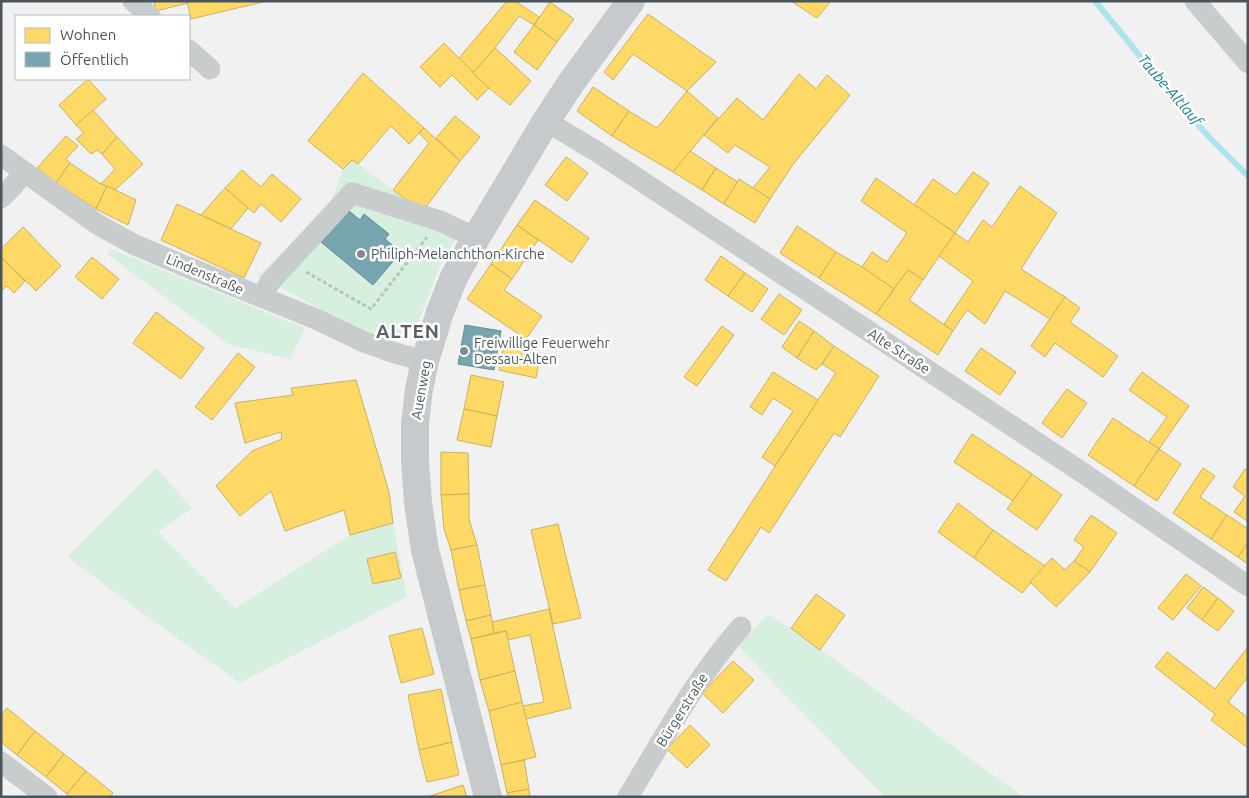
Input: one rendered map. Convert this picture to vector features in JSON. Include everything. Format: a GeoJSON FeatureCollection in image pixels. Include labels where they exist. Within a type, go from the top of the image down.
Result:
{"type":"FeatureCollection","features":[{"type":"Feature","properties":{"kind":"main road","name":"Auenweg"},"geometry":{"type":"LineString","coordinates":[[488,797],[425,550],[418,504],[414,424],[418,389],[440,312],[454,277],[546,121],[571,83],[631,1]]}},
{"type":"Feature","properties":{"kind":"street"},"geometry":{"type":"LineString","coordinates":[[133,1],[149,15]]}},
{"type":"Feature","properties":{"kind":"street"},"geometry":{"type":"LineString","coordinates":[[1195,1],[1248,63]]}},
{"type":"Feature","properties":{"kind":"street"},"geometry":{"type":"LineString","coordinates":[[190,51],[210,69]]}},
{"type":"Feature","properties":{"kind":"street","name":"Alte Straße"},"geometry":{"type":"LineString","coordinates":[[546,121],[600,153],[1248,586]]}},
{"type":"Feature","properties":{"kind":"street","name":"Lindenstraße"},"geometry":{"type":"LineString","coordinates":[[1,155],[97,224],[133,244],[316,319],[364,342],[425,361]]}},
{"type":"Feature","properties":{"kind":"street"},"geometry":{"type":"LineString","coordinates":[[1,198],[24,172]]}},
{"type":"Feature","properties":{"kind":"street"},"geometry":{"type":"LineString","coordinates":[[262,298],[270,282],[352,193],[440,221],[476,238]]}},
{"type":"Feature","properties":{"kind":"street","name":"Bürgerstraße"},"geometry":{"type":"LineString","coordinates":[[628,797],[695,686],[724,646],[741,627]]}},
{"type":"Feature","properties":{"kind":"street"},"geometry":{"type":"LineString","coordinates":[[1,762],[46,797]]}},
{"type":"Feature","properties":{"kind":"path"},"geometry":{"type":"LineString","coordinates":[[288,262],[371,310],[440,221]]}},
{"type":"Feature","properties":{"kind":"green space"},"geometry":{"type":"Polygon","coordinates":[[[352,160],[435,220],[458,234],[440,266],[417,325],[401,335],[383,339],[364,332],[258,276],[320,214],[332,199],[343,169],[352,160]]]}},
{"type":"Feature","properties":{"kind":"green space"},"geometry":{"type":"Polygon","coordinates":[[[111,249],[305,328],[290,359],[228,344],[107,254],[111,249]]]}},
{"type":"Feature","properties":{"kind":"green space"},"geometry":{"type":"Polygon","coordinates":[[[156,468],[192,508],[158,532],[235,608],[350,535],[393,523],[407,597],[240,683],[68,557],[156,468]]]}},
{"type":"Feature","properties":{"kind":"green space"},"geometry":{"type":"Polygon","coordinates":[[[768,614],[791,628],[1023,797],[885,797],[738,646],[768,614]]]}},
{"type":"Feature","properties":{"kind":"building: Wohnen"},"geometry":{"type":"Polygon","coordinates":[[[154,1],[187,1],[188,3],[156,11],[154,1]]]}},
{"type":"Feature","properties":{"kind":"building: Wohnen"},"geometry":{"type":"Polygon","coordinates":[[[187,1],[267,1],[191,19],[187,1]]]}},
{"type":"Feature","properties":{"kind":"building: Wohnen"},"geometry":{"type":"Polygon","coordinates":[[[507,1],[515,1],[539,17],[534,25],[519,16],[473,73],[459,58],[507,1]]]}},
{"type":"Feature","properties":{"kind":"building: Wohnen"},"geometry":{"type":"Polygon","coordinates":[[[791,1],[831,1],[817,18],[791,1]]]}},
{"type":"Feature","properties":{"kind":"building: Wohnen"},"geometry":{"type":"Polygon","coordinates":[[[550,2],[574,19],[557,42],[534,25],[550,2]]]}},
{"type":"Feature","properties":{"kind":"building: Wohnen"},"geometry":{"type":"Polygon","coordinates":[[[648,14],[716,62],[687,91],[633,54],[613,80],[604,72],[648,14]]]}},
{"type":"Feature","properties":{"kind":"building: Wohnen"},"geometry":{"type":"Polygon","coordinates":[[[534,25],[557,42],[537,70],[514,52],[534,25]]]}},
{"type":"Feature","properties":{"kind":"building: Wohnen"},"geometry":{"type":"Polygon","coordinates":[[[444,43],[489,88],[477,100],[452,75],[440,87],[420,67],[444,43]]]}},
{"type":"Feature","properties":{"kind":"building: Wohnen"},"geometry":{"type":"Polygon","coordinates":[[[495,48],[531,81],[510,105],[473,73],[495,48]]]}},
{"type":"Feature","properties":{"kind":"building: Wohnen"},"geometry":{"type":"Polygon","coordinates":[[[363,73],[424,128],[409,144],[391,126],[358,164],[352,160],[343,169],[308,141],[363,73]]]}},
{"type":"Feature","properties":{"kind":"building: Wohnen"},"geometry":{"type":"Polygon","coordinates":[[[799,74],[816,89],[827,75],[850,95],[794,163],[770,199],[753,188],[770,167],[735,145],[728,153],[704,135],[737,98],[763,120],[799,74]]]}},
{"type":"Feature","properties":{"kind":"building: Wohnen"},"geometry":{"type":"Polygon","coordinates":[[[87,80],[106,99],[76,125],[59,105],[87,80]]]}},
{"type":"Feature","properties":{"kind":"building: Wohnen"},"geometry":{"type":"Polygon","coordinates":[[[593,87],[629,111],[612,136],[577,111],[593,87]]]}},
{"type":"Feature","properties":{"kind":"building: Wohnen"},"geometry":{"type":"Polygon","coordinates":[[[687,91],[718,118],[673,172],[612,136],[629,111],[657,128],[687,91]]]}},
{"type":"Feature","properties":{"kind":"building: Wohnen"},"geometry":{"type":"Polygon","coordinates":[[[93,110],[117,137],[102,154],[97,150],[91,154],[76,139],[84,133],[76,125],[93,110]]]}},
{"type":"Feature","properties":{"kind":"building: Wohnen"},"geometry":{"type":"Polygon","coordinates":[[[455,116],[480,137],[460,161],[436,138],[455,116]]]}},
{"type":"Feature","properties":{"kind":"building: Wohnen"},"geometry":{"type":"Polygon","coordinates":[[[424,128],[460,161],[423,211],[393,190],[429,143],[419,133],[424,128]]]}},
{"type":"Feature","properties":{"kind":"building: Wohnen"},"geometry":{"type":"Polygon","coordinates":[[[66,136],[78,146],[66,159],[70,163],[56,183],[37,168],[66,136]]]}},
{"type":"Feature","properties":{"kind":"building: Wohnen"},"geometry":{"type":"Polygon","coordinates":[[[117,137],[143,164],[115,190],[101,184],[115,169],[102,154],[117,137]]]}},
{"type":"Feature","properties":{"kind":"building: Wohnen"},"geometry":{"type":"Polygon","coordinates":[[[690,151],[716,168],[702,190],[673,172],[690,151]]]}},
{"type":"Feature","properties":{"kind":"building: Wohnen"},"geometry":{"type":"Polygon","coordinates":[[[566,157],[588,173],[567,201],[545,185],[566,157]]]}},
{"type":"Feature","properties":{"kind":"building: Wohnen"},"geometry":{"type":"Polygon","coordinates":[[[70,163],[107,186],[96,209],[56,183],[70,163]]]}},
{"type":"Feature","properties":{"kind":"building: Wohnen"},"geometry":{"type":"Polygon","coordinates":[[[716,168],[738,182],[724,204],[702,190],[716,168]]]}},
{"type":"Feature","properties":{"kind":"building: Wohnen"},"geometry":{"type":"Polygon","coordinates":[[[242,170],[261,187],[272,174],[301,199],[281,222],[261,204],[254,213],[225,188],[242,170]]]}},
{"type":"Feature","properties":{"kind":"building: Wohnen"},"geometry":{"type":"Polygon","coordinates":[[[973,172],[989,183],[955,233],[914,205],[933,179],[956,195],[973,172]]]}},
{"type":"Feature","properties":{"kind":"building: Wohnen"},"geometry":{"type":"Polygon","coordinates":[[[876,178],[955,233],[923,280],[908,270],[894,289],[862,267],[872,252],[887,262],[907,233],[861,201],[876,178]]]}},
{"type":"Feature","properties":{"kind":"building: Wohnen"},"geometry":{"type":"Polygon","coordinates":[[[739,179],[770,199],[755,223],[724,204],[739,179]]]}},
{"type":"Feature","properties":{"kind":"building: Wohnen"},"geometry":{"type":"Polygon","coordinates":[[[107,186],[136,200],[128,225],[96,209],[107,186]]]}},
{"type":"Feature","properties":{"kind":"building: Wohnen"},"geometry":{"type":"Polygon","coordinates":[[[1020,186],[1057,213],[1021,269],[1065,297],[1050,319],[1005,291],[985,324],[967,310],[953,331],[944,324],[973,281],[939,256],[955,233],[968,242],[983,220],[992,227],[1020,186]]]}},
{"type":"Feature","properties":{"kind":"building: Wohnen"},"geometry":{"type":"Polygon","coordinates":[[[225,188],[248,208],[231,229],[201,215],[225,188]]]}},
{"type":"Feature","properties":{"kind":"building: Wohnen"},"geometry":{"type":"Polygon","coordinates":[[[535,200],[589,238],[572,263],[517,225],[535,200]]]}},
{"type":"Feature","properties":{"kind":"building: Wohnen"},"geometry":{"type":"Polygon","coordinates":[[[177,204],[261,243],[244,278],[161,240],[177,204]]]}},
{"type":"Feature","properties":{"kind":"building: Wohnen"},"geometry":{"type":"Polygon","coordinates":[[[517,225],[538,240],[512,279],[491,264],[517,225]]]}},
{"type":"Feature","properties":{"kind":"building: Wohnen"},"geometry":{"type":"Polygon","coordinates":[[[797,226],[836,252],[819,278],[780,253],[797,226]]]}},
{"type":"Feature","properties":{"kind":"building: Wohnen"},"geometry":{"type":"Polygon","coordinates":[[[23,227],[61,266],[36,291],[1,257],[1,249],[23,227]]]}},
{"type":"Feature","properties":{"kind":"building: Wohnen"},"geometry":{"type":"Polygon","coordinates":[[[836,252],[894,289],[876,314],[819,278],[836,252]]]}},
{"type":"Feature","properties":{"kind":"building: Wohnen"},"geometry":{"type":"Polygon","coordinates":[[[721,256],[745,273],[728,296],[705,280],[721,256]]]}},
{"type":"Feature","properties":{"kind":"building: Wohnen"},"geometry":{"type":"Polygon","coordinates":[[[1,257],[25,281],[14,293],[7,286],[1,291],[1,257]]]}},
{"type":"Feature","properties":{"kind":"building: Wohnen"},"geometry":{"type":"Polygon","coordinates":[[[92,257],[119,279],[102,299],[75,277],[92,257]]]}},
{"type":"Feature","properties":{"kind":"building: Wohnen"},"geometry":{"type":"Polygon","coordinates":[[[491,264],[512,279],[504,290],[542,316],[526,339],[467,299],[491,264]]]}},
{"type":"Feature","properties":{"kind":"building: Wohnen"},"geometry":{"type":"Polygon","coordinates":[[[908,270],[923,280],[909,300],[953,331],[938,355],[876,314],[908,270]]]}},
{"type":"Feature","properties":{"kind":"building: Wohnen"},"geometry":{"type":"Polygon","coordinates":[[[745,273],[768,289],[752,312],[728,296],[745,273]]]}},
{"type":"Feature","properties":{"kind":"building: Wohnen"},"geometry":{"type":"Polygon","coordinates":[[[779,294],[802,310],[784,335],[761,319],[779,294]]]}},
{"type":"Feature","properties":{"kind":"building: Wohnen"},"geometry":{"type":"Polygon","coordinates":[[[1065,297],[1080,308],[1070,322],[1118,356],[1103,377],[1055,343],[1045,357],[1031,346],[1065,297]]]}},
{"type":"Feature","properties":{"kind":"building: Wohnen"},"geometry":{"type":"Polygon","coordinates":[[[156,312],[204,348],[181,379],[133,343],[156,312]]]}},
{"type":"Feature","properties":{"kind":"building: Wohnen"},"geometry":{"type":"Polygon","coordinates":[[[799,321],[814,331],[797,358],[782,347],[799,321]]]}},
{"type":"Feature","properties":{"kind":"building: Wohnen"},"geometry":{"type":"Polygon","coordinates":[[[722,326],[734,335],[697,386],[684,377],[722,326]]]}},
{"type":"Feature","properties":{"kind":"building: Wohnen"},"geometry":{"type":"Polygon","coordinates":[[[814,331],[834,346],[816,370],[797,358],[814,331]]]}},
{"type":"Feature","properties":{"kind":"building: Wohnen"},"geometry":{"type":"Polygon","coordinates":[[[504,345],[541,353],[536,378],[499,370],[504,345]]]}},
{"type":"Feature","properties":{"kind":"building: Wohnen"},"geometry":{"type":"Polygon","coordinates":[[[834,346],[879,376],[840,437],[834,433],[769,533],[761,527],[726,581],[708,570],[836,373],[822,364],[834,346]]]}},
{"type":"Feature","properties":{"kind":"building: Wohnen"},"geometry":{"type":"Polygon","coordinates":[[[981,348],[1016,372],[1000,395],[965,371],[981,348]]]}},
{"type":"Feature","properties":{"kind":"building: Wohnen"},"geometry":{"type":"Polygon","coordinates":[[[238,353],[255,367],[212,420],[195,407],[238,353]]]}},
{"type":"Feature","properties":{"kind":"building: Wohnen"},"geometry":{"type":"Polygon","coordinates":[[[773,372],[818,400],[775,466],[762,457],[793,411],[773,398],[762,415],[750,407],[773,372]]]}},
{"type":"Feature","properties":{"kind":"building: Wohnen"},"geometry":{"type":"Polygon","coordinates":[[[1142,372],[1189,406],[1159,449],[1149,442],[1167,417],[1129,390],[1142,372]]]}},
{"type":"Feature","properties":{"kind":"building: Wohnen"},"geometry":{"type":"Polygon","coordinates":[[[471,375],[504,382],[497,416],[464,409],[471,375]]]}},
{"type":"Feature","properties":{"kind":"building: Wohnen"},"geometry":{"type":"Polygon","coordinates":[[[356,380],[389,492],[393,523],[350,535],[344,510],[285,531],[271,491],[240,516],[216,486],[252,451],[282,439],[281,432],[245,443],[235,403],[293,395],[291,388],[356,380]]]}},
{"type":"Feature","properties":{"kind":"building: Wohnen"},"geometry":{"type":"Polygon","coordinates":[[[1067,389],[1087,403],[1062,438],[1042,423],[1067,389]]]}},
{"type":"Feature","properties":{"kind":"building: Wohnen"},"geometry":{"type":"Polygon","coordinates":[[[464,409],[497,416],[491,447],[457,440],[464,409]]]}},
{"type":"Feature","properties":{"kind":"building: Wohnen"},"geometry":{"type":"Polygon","coordinates":[[[1113,418],[1159,449],[1134,486],[1088,455],[1113,418]]]}},
{"type":"Feature","properties":{"kind":"building: Wohnen"},"geometry":{"type":"Polygon","coordinates":[[[972,434],[1032,474],[1013,501],[954,462],[972,434]]]}},
{"type":"Feature","properties":{"kind":"building: Wohnen"},"geometry":{"type":"Polygon","coordinates":[[[1159,449],[1181,464],[1157,501],[1134,486],[1159,449]]]}},
{"type":"Feature","properties":{"kind":"building: Wohnen"},"geometry":{"type":"Polygon","coordinates":[[[441,452],[468,453],[469,494],[441,495],[441,452]]]}},
{"type":"Feature","properties":{"kind":"building: Wohnen"},"geometry":{"type":"Polygon","coordinates":[[[1203,468],[1215,476],[1200,497],[1227,515],[1211,539],[1173,513],[1203,468]]]}},
{"type":"Feature","properties":{"kind":"building: Wohnen"},"geometry":{"type":"Polygon","coordinates":[[[1245,469],[1248,471],[1247,521],[1234,512],[1245,496],[1233,487],[1245,469]]]}},
{"type":"Feature","properties":{"kind":"building: Wohnen"},"geometry":{"type":"Polygon","coordinates":[[[1032,474],[1062,495],[1037,530],[1007,509],[1032,474]]]}},
{"type":"Feature","properties":{"kind":"building: Wohnen"},"geometry":{"type":"Polygon","coordinates":[[[469,494],[469,519],[477,545],[451,550],[444,529],[441,495],[469,494]]]}},
{"type":"Feature","properties":{"kind":"building: Wohnen"},"geometry":{"type":"Polygon","coordinates":[[[958,503],[993,530],[974,558],[938,532],[958,503]]]}},
{"type":"Feature","properties":{"kind":"building: Wohnen"},"geometry":{"type":"Polygon","coordinates":[[[1091,515],[1117,533],[1090,572],[1074,561],[1084,547],[1074,540],[1091,515]]]}},
{"type":"Feature","properties":{"kind":"building: Wohnen"},"geometry":{"type":"Polygon","coordinates":[[[1227,515],[1248,529],[1248,543],[1238,557],[1211,539],[1227,515]]]}},
{"type":"Feature","properties":{"kind":"building: Wohnen"},"geometry":{"type":"Polygon","coordinates":[[[558,524],[581,618],[553,624],[531,530],[558,524]]]}},
{"type":"Feature","properties":{"kind":"building: Wohnen"},"geometry":{"type":"Polygon","coordinates":[[[993,530],[1045,566],[1022,593],[974,558],[993,530]]]}},
{"type":"Feature","properties":{"kind":"building: Wohnen"},"geometry":{"type":"Polygon","coordinates":[[[1248,543],[1248,564],[1238,557],[1248,543]]]}},
{"type":"Feature","properties":{"kind":"building: Wohnen"},"geometry":{"type":"Polygon","coordinates":[[[477,545],[485,585],[459,590],[451,550],[477,545]]]}},
{"type":"Feature","properties":{"kind":"building: Wohnen"},"geometry":{"type":"Polygon","coordinates":[[[395,552],[401,578],[373,584],[367,559],[395,552]]]}},
{"type":"Feature","properties":{"kind":"building: Wohnen"},"geometry":{"type":"Polygon","coordinates":[[[1052,558],[1065,570],[1074,561],[1090,572],[1056,607],[1030,582],[1052,558]]]}},
{"type":"Feature","properties":{"kind":"building: Wohnen"},"geometry":{"type":"Polygon","coordinates":[[[1186,574],[1201,586],[1173,620],[1158,608],[1186,574]]]}},
{"type":"Feature","properties":{"kind":"building: Wohnen"},"geometry":{"type":"Polygon","coordinates":[[[485,585],[491,615],[466,621],[459,590],[485,585]]]}},
{"type":"Feature","properties":{"kind":"building: Wohnen"},"geometry":{"type":"Polygon","coordinates":[[[1203,587],[1218,598],[1202,620],[1187,608],[1203,587]]]}},
{"type":"Feature","properties":{"kind":"building: Wohnen"},"geometry":{"type":"Polygon","coordinates":[[[816,594],[845,615],[820,650],[791,628],[816,594]]]}},
{"type":"Feature","properties":{"kind":"building: Wohnen"},"geometry":{"type":"Polygon","coordinates":[[[1218,598],[1234,611],[1218,631],[1202,620],[1218,598]]]}},
{"type":"Feature","properties":{"kind":"building: Wohnen"},"geometry":{"type":"Polygon","coordinates":[[[549,609],[571,708],[526,719],[523,706],[544,702],[530,635],[508,640],[506,631],[494,633],[492,622],[549,609]]]}},
{"type":"Feature","properties":{"kind":"building: Wohnen"},"geometry":{"type":"Polygon","coordinates":[[[491,615],[494,633],[471,639],[466,621],[491,615]]]}},
{"type":"Feature","properties":{"kind":"building: Wohnen"},"geometry":{"type":"Polygon","coordinates":[[[422,628],[434,674],[401,683],[389,636],[422,628]]]}},
{"type":"Feature","properties":{"kind":"building: Wohnen"},"geometry":{"type":"Polygon","coordinates":[[[506,631],[515,671],[480,680],[471,639],[506,631]]]}},
{"type":"Feature","properties":{"kind":"building: Wohnen"},"geometry":{"type":"Polygon","coordinates":[[[1248,647],[1248,677],[1228,702],[1248,718],[1248,748],[1211,720],[1215,714],[1155,667],[1167,652],[1215,689],[1248,647]]]}},
{"type":"Feature","properties":{"kind":"building: Wohnen"},"geometry":{"type":"Polygon","coordinates":[[[733,661],[754,680],[723,713],[702,693],[733,661]]]}},
{"type":"Feature","properties":{"kind":"building: Wohnen"},"geometry":{"type":"Polygon","coordinates":[[[515,671],[522,702],[489,711],[480,680],[515,671]]]}},
{"type":"Feature","properties":{"kind":"building: Wohnen"},"geometry":{"type":"Polygon","coordinates":[[[441,689],[452,742],[419,750],[408,695],[441,689]]]}},
{"type":"Feature","properties":{"kind":"building: Wohnen"},"geometry":{"type":"Polygon","coordinates":[[[522,702],[536,757],[501,765],[489,711],[522,702]]]}},
{"type":"Feature","properties":{"kind":"building: Wohnen"},"geometry":{"type":"Polygon","coordinates":[[[7,708],[35,731],[17,755],[1,742],[1,715],[7,708]]]}},
{"type":"Feature","properties":{"kind":"building: Wohnen"},"geometry":{"type":"Polygon","coordinates":[[[690,725],[710,745],[687,768],[667,749],[690,725]]]}},
{"type":"Feature","properties":{"kind":"building: Wohnen"},"geometry":{"type":"Polygon","coordinates":[[[35,731],[64,754],[46,777],[17,755],[35,731]]]}},
{"type":"Feature","properties":{"kind":"building: Wohnen"},"geometry":{"type":"Polygon","coordinates":[[[452,742],[459,775],[427,782],[419,750],[452,742]]]}},
{"type":"Feature","properties":{"kind":"building: Wohnen"},"geometry":{"type":"Polygon","coordinates":[[[64,754],[86,771],[67,794],[46,777],[64,754]]]}},
{"type":"Feature","properties":{"kind":"building: Wohnen"},"geometry":{"type":"Polygon","coordinates":[[[524,760],[529,789],[507,793],[501,765],[524,760]]]}},
{"type":"Feature","properties":{"kind":"building: Wohnen"},"geometry":{"type":"Polygon","coordinates":[[[86,771],[113,793],[110,797],[70,797],[67,794],[86,771]]]}},
{"type":"Feature","properties":{"kind":"building: Wohnen"},"geometry":{"type":"Polygon","coordinates":[[[463,785],[467,797],[427,797],[463,785]]]}},
{"type":"Feature","properties":{"kind":"building: Wohnen"},"geometry":{"type":"Polygon","coordinates":[[[529,789],[530,797],[508,797],[507,793],[529,789]]]}},
{"type":"Feature","properties":{"kind":"building: Öffentlich"},"geometry":{"type":"Polygon","coordinates":[[[348,210],[360,220],[364,214],[389,234],[385,239],[401,252],[373,285],[321,242],[348,210]]]}},
{"type":"Feature","properties":{"kind":"building: Öffentlich"},"geometry":{"type":"Polygon","coordinates":[[[465,325],[501,331],[494,370],[458,364],[465,325]]]}},
{"type":"Feature","properties":{"kind":"waterway","name":"Taube-Altlauf"},"geometry":{"type":"LineString","coordinates":[[1095,1],[1176,100],[1248,176]]}},
{"type":"Feature","properties":{"kind":"place","name":"Philiph-Melanchthon-Kirche"},"geometry":{"type":"Point","coordinates":[361,254]}},
{"type":"Feature","properties":{"kind":"place","name":"Freiwillige Feuerwehr Dessau-Alten"},"geometry":{"type":"Point","coordinates":[464,351]}},
{"type":"Feature","properties":{"kind":"district","name":"ALTEN"},"geometry":{"type":"Point","coordinates":[408,331]}}]}
